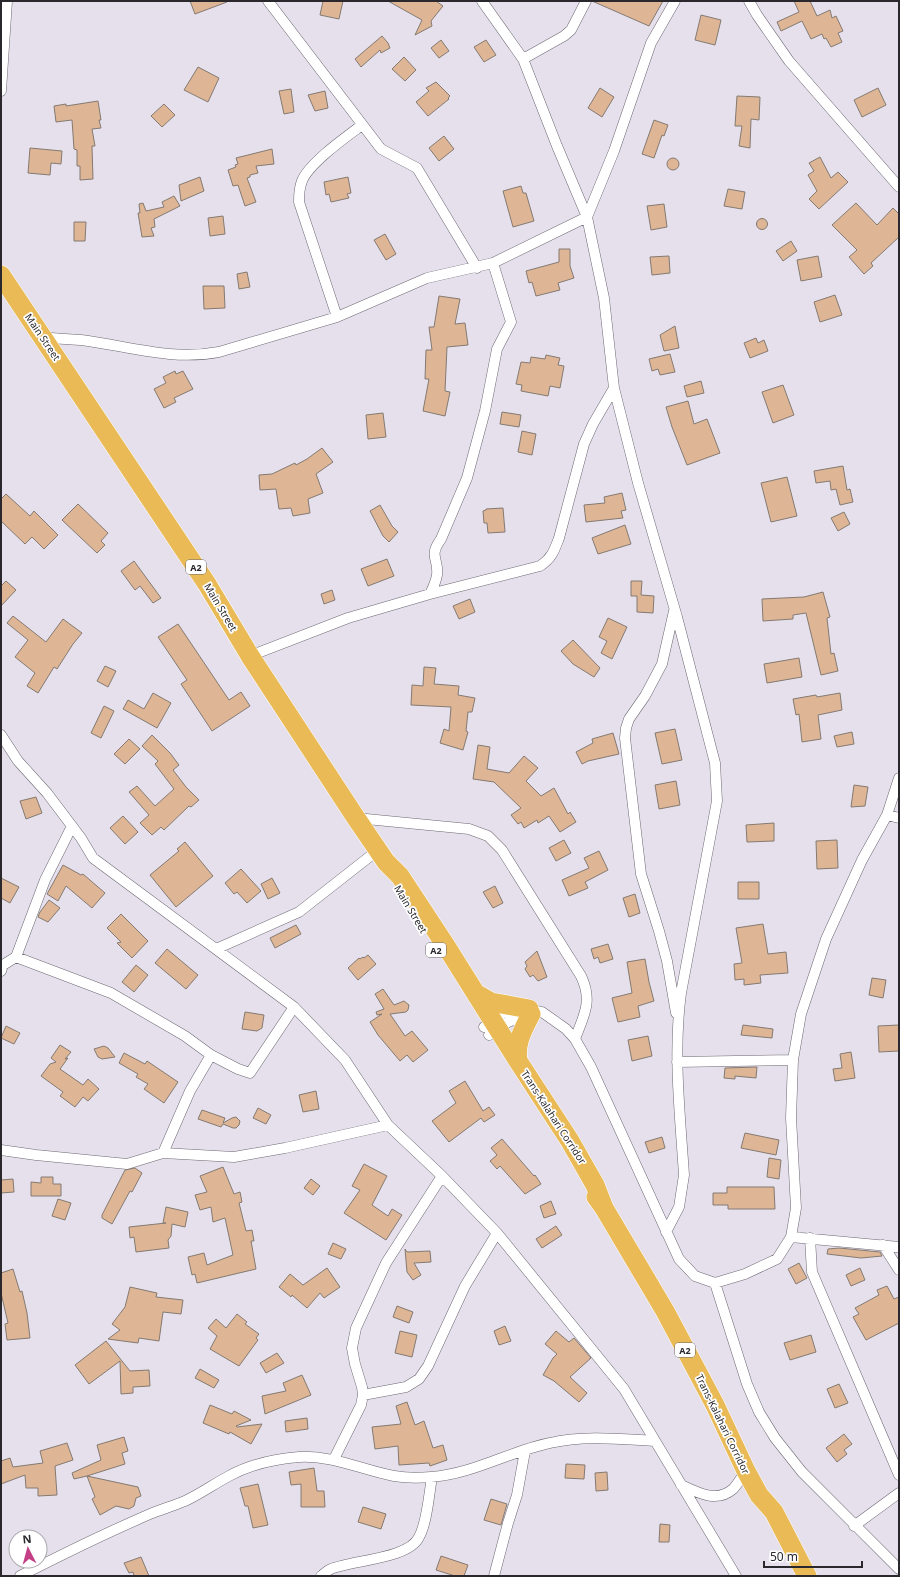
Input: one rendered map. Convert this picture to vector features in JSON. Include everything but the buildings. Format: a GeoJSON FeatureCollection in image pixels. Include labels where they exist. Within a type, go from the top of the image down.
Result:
{"type":"FeatureCollection","features":[{"type":"Feature","properties":{"kind":"highway","name":"Main Street"},"geometry":{"type":"LineString","coordinates":[[1,275],[44,337],[207,584],[250,656],[356,818],[382,856],[400,876],[477,994],[491,1028]]}},
{"type":"Feature","properties":{"kind":"highway","name":"Main Street"},"geometry":{"type":"LineString","coordinates":[[382,856],[393,879],[491,1028]]}},
{"type":"Feature","properties":{"kind":"highway"},"geometry":{"type":"LineString","coordinates":[[477,994],[491,1002],[534,1012],[518,1044],[516,1051],[518,1061]]}},
{"type":"Feature","properties":{"kind":"highway","name":"Trans-Kalahari Corridor"},"geometry":{"type":"LineString","coordinates":[[491,1028],[518,1061],[574,1148],[596,1184],[604,1208]]}},
{"type":"Feature","properties":{"kind":"highway","name":"Trans-Kalahari Corridor"},"geometry":{"type":"LineString","coordinates":[[491,1028],[572,1164],[604,1208],[665,1311],[681,1344],[715,1405],[746,1471],[759,1495],[774,1512],[807,1576]]}},
{"type":"Feature","properties":{"kind":"highway","name":"Trans-Kalahari Corridor"},"geometry":{"type":"LineString","coordinates":[[759,1495],[763,1518],[793,1576]]}},
{"type":"Feature","properties":{"kind":"street"},"geometry":{"type":"LineString","coordinates":[[1,91],[7,1]]}},
{"type":"Feature","properties":{"kind":"street"},"geometry":{"type":"LineString","coordinates":[[268,1],[381,149],[417,168],[477,268]]}},
{"type":"Feature","properties":{"kind":"street"},"geometry":{"type":"LineString","coordinates":[[482,1],[523,59],[587,217],[604,298],[614,388],[638,483],[674,609],[715,763],[717,801],[681,993],[677,1022],[676,1062],[684,1175],[679,1207],[666,1232]]}},
{"type":"Feature","properties":{"kind":"street"},"geometry":{"type":"LineString","coordinates":[[523,59],[564,36],[571,30],[586,1]]}},
{"type":"Feature","properties":{"kind":"street"},"geometry":{"type":"LineString","coordinates":[[44,337],[80,340],[168,354],[200,356],[219,352],[337,317],[427,278],[477,268],[493,263],[587,217],[614,152],[651,43],[675,1]]}},
{"type":"Feature","properties":{"kind":"street"},"geometry":{"type":"LineString","coordinates":[[749,1],[788,61],[899,187]]}},
{"type":"Feature","properties":{"kind":"street"},"geometry":{"type":"LineString","coordinates":[[337,317],[299,202],[299,194],[302,180],[313,166],[335,145],[362,125]]}},
{"type":"Feature","properties":{"kind":"street"},"geometry":{"type":"LineString","coordinates":[[430,594],[437,576],[434,558],[435,548],[441,539],[467,478],[485,411],[497,349],[511,322],[493,263]]}},
{"type":"Feature","properties":{"kind":"street"},"geometry":{"type":"LineString","coordinates":[[250,656],[348,618],[430,594],[540,566],[548,560],[554,552],[584,444],[593,424],[614,388]]}},
{"type":"Feature","properties":{"kind":"street"},"geometry":{"type":"LineString","coordinates":[[674,609],[662,664],[645,696],[629,719],[625,738],[641,874],[667,961],[677,1022]]}},
{"type":"Feature","properties":{"kind":"street"},"geometry":{"type":"LineString","coordinates":[[1,735],[18,761],[47,793],[72,826],[93,858],[294,1007],[345,1060],[388,1125],[442,1176],[497,1233],[624,1389],[736,1576]]}},
{"type":"Feature","properties":{"kind":"street"},"geometry":{"type":"LineString","coordinates":[[491,1028],[534,1012],[566,1029],[575,1039],[591,1067],[679,1259],[695,1276],[715,1283],[745,1274],[777,1259],[792,1237],[796,1208],[791,1118],[793,1060],[801,1014],[826,939],[862,860],[887,815],[899,778]]}},
{"type":"Feature","properties":{"kind":"street"},"geometry":{"type":"LineString","coordinates":[[887,815],[899,818]]}},
{"type":"Feature","properties":{"kind":"street"},"geometry":{"type":"LineString","coordinates":[[356,818],[469,829],[488,836],[502,850],[581,976],[585,985],[588,997],[586,1011],[575,1039]]}},
{"type":"Feature","properties":{"kind":"street"},"geometry":{"type":"LineString","coordinates":[[2,967],[16,957],[45,880],[72,826]]}},
{"type":"Feature","properties":{"kind":"street"},"geometry":{"type":"LineString","coordinates":[[216,949],[299,912],[382,856]]}},
{"type":"Feature","properties":{"kind":"street"},"geometry":{"type":"LineString","coordinates":[[16,957],[111,993],[185,1036],[211,1055],[238,1069],[250,1073],[294,1007]]}},
{"type":"Feature","properties":{"kind":"street"},"geometry":{"type":"LineString","coordinates":[[164,1153],[190,1091],[211,1055]]}},
{"type":"Feature","properties":{"kind":"street"},"geometry":{"type":"LineString","coordinates":[[676,1062],[793,1060]]}},
{"type":"Feature","properties":{"kind":"street"},"geometry":{"type":"LineString","coordinates":[[1,1150],[127,1164],[164,1153],[234,1157],[285,1148],[388,1125]]}},
{"type":"Feature","properties":{"kind":"street"},"geometry":{"type":"LineString","coordinates":[[334,1459],[358,1414],[363,1395],[352,1348],[356,1328],[386,1263],[442,1176]]}},
{"type":"Feature","properties":{"kind":"street"},"geometry":{"type":"LineString","coordinates":[[363,1395],[406,1387],[419,1379],[428,1366],[465,1286],[497,1233]]}},
{"type":"Feature","properties":{"kind":"street"},"geometry":{"type":"LineString","coordinates":[[792,1237],[899,1246]]}},
{"type":"Feature","properties":{"kind":"street"},"geometry":{"type":"LineString","coordinates":[[810,1238],[812,1272],[899,1475]]}},
{"type":"Feature","properties":{"kind":"street"},"geometry":{"type":"LineString","coordinates":[[883,1245],[899,1270]]}},
{"type":"Feature","properties":{"kind":"street"},"geometry":{"type":"LineString","coordinates":[[715,1283],[747,1384],[760,1412],[775,1438],[802,1472],[854,1526],[899,1569]]}},
{"type":"Feature","properties":{"kind":"street"},"geometry":{"type":"LineString","coordinates":[[20,1576],[72,1549],[150,1514],[185,1501],[228,1476],[264,1462],[300,1457],[334,1459],[395,1476],[432,1477],[481,1466],[549,1443],[574,1439],[654,1441]]}},
{"type":"Feature","properties":{"kind":"street"},"geometry":{"type":"LineString","coordinates":[[494,1576],[508,1522],[517,1495],[525,1451]]}},
{"type":"Feature","properties":{"kind":"street"},"geometry":{"type":"LineString","coordinates":[[681,1485],[712,1497],[722,1496],[734,1489],[746,1471]]}},
{"type":"Feature","properties":{"kind":"street"},"geometry":{"type":"LineString","coordinates":[[321,1576],[331,1569],[386,1556],[411,1547],[419,1538],[423,1526],[432,1477]]}},
{"type":"Feature","properties":{"kind":"street"},"geometry":{"type":"LineString","coordinates":[[854,1526],[899,1493]]}}]}
